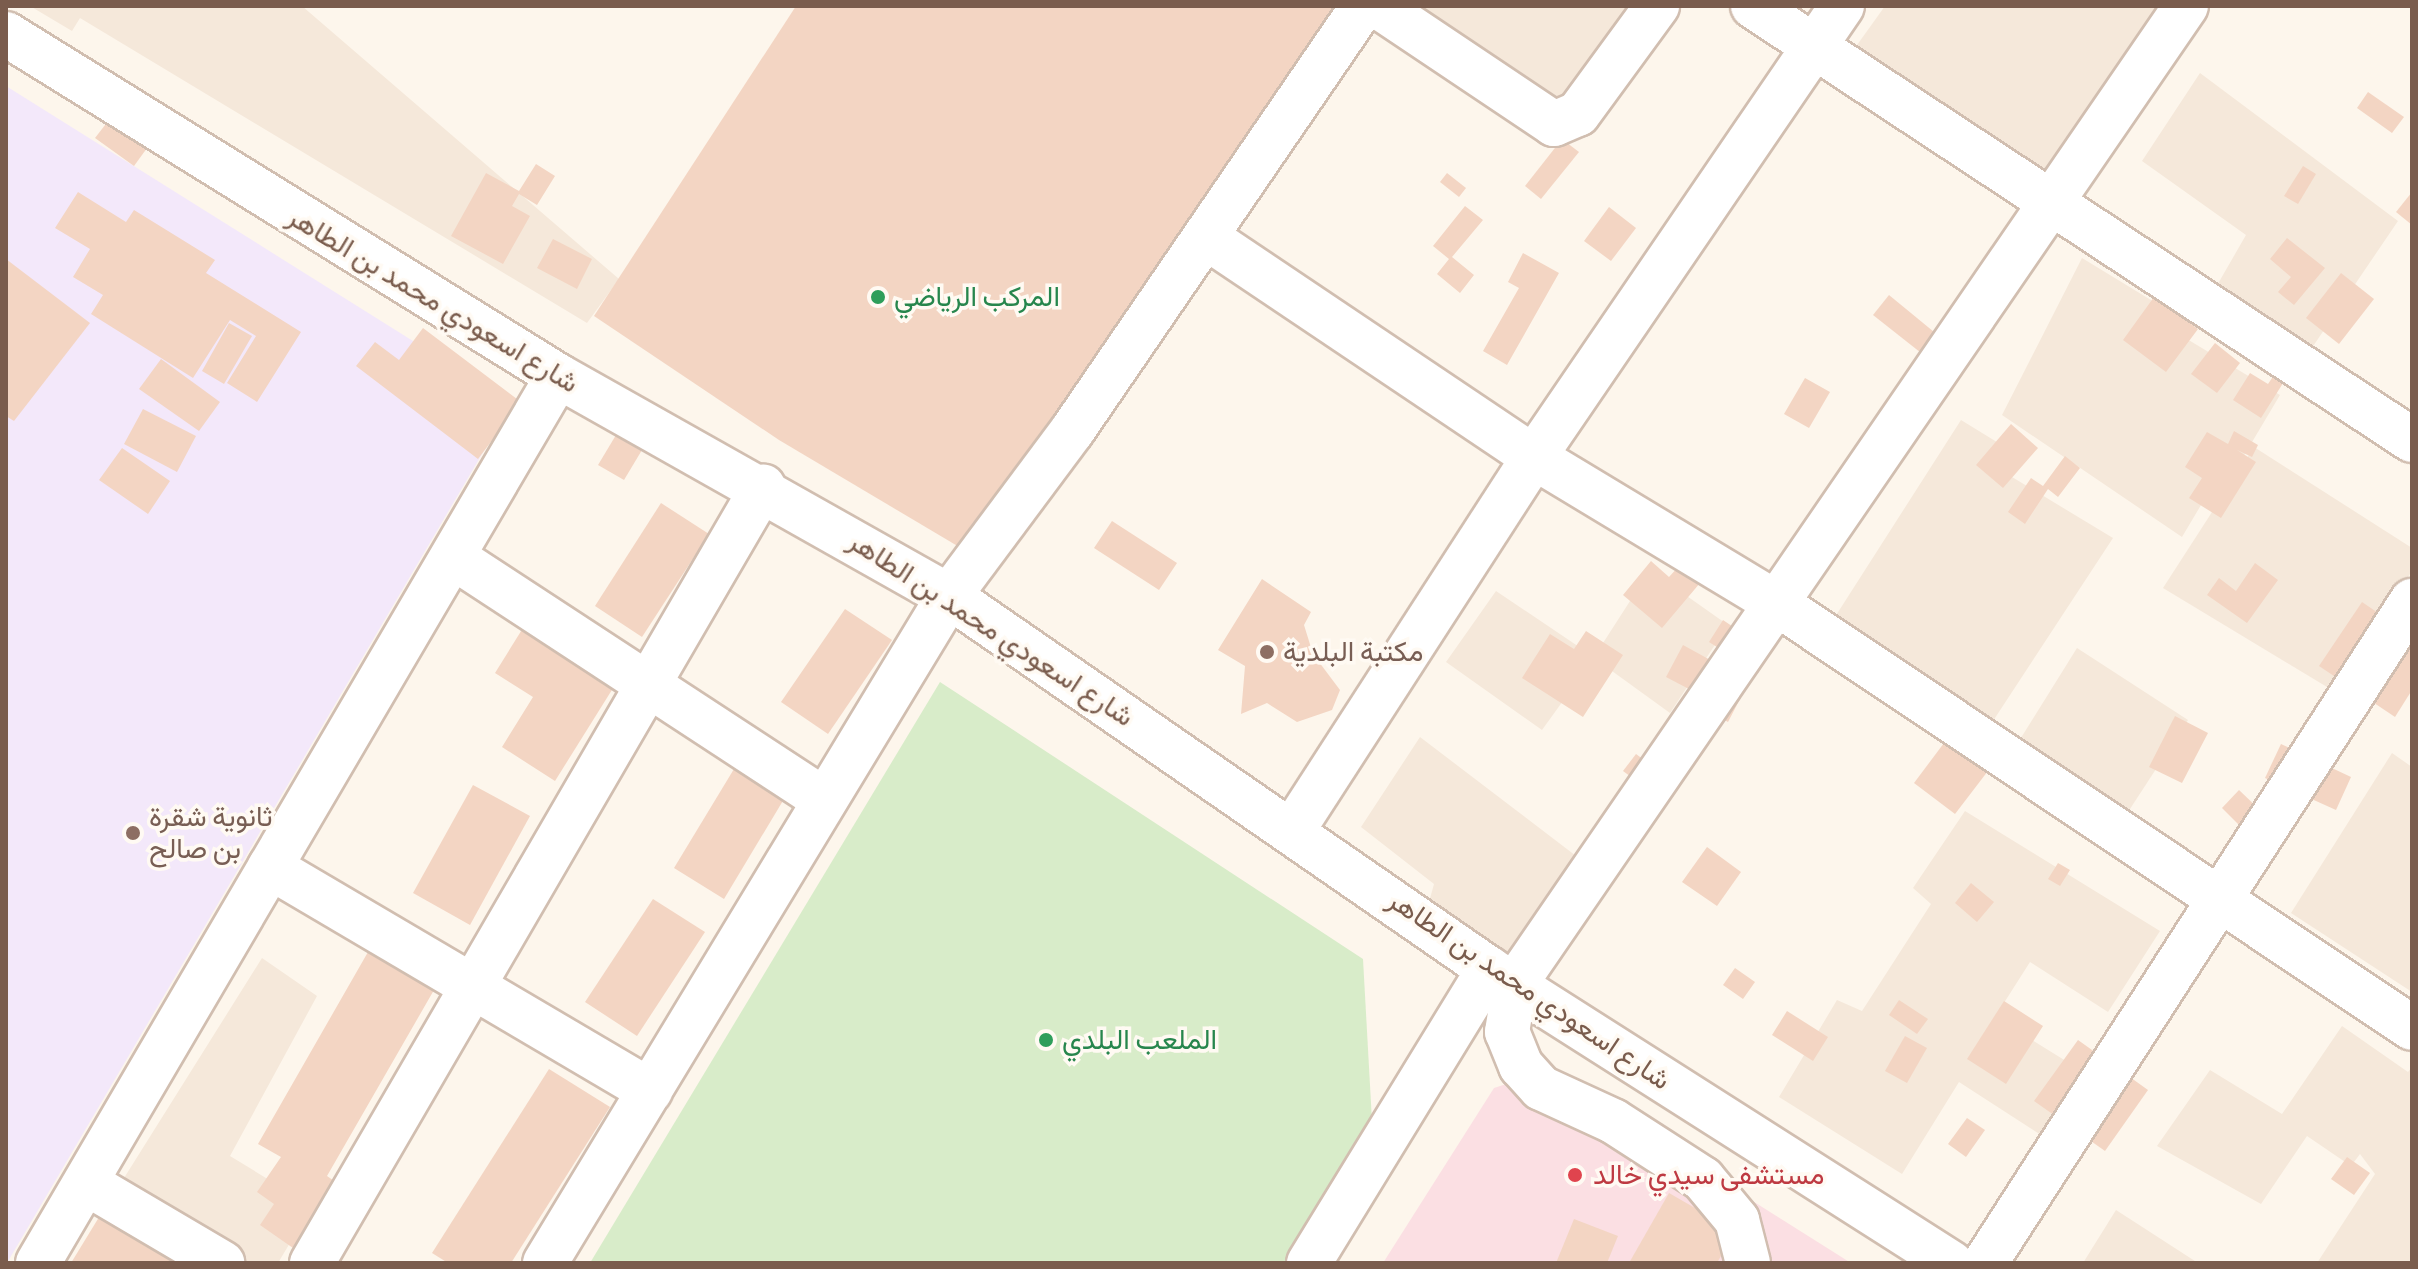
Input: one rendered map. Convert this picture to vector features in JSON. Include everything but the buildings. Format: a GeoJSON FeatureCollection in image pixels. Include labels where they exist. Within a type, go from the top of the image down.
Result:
{"type":"FeatureCollection","features":[{"type":"Feature","properties":{"kind":"street"},"geometry":{"type":"LineString","coordinates":[[545,1263],[949,596],[1206,237],[1363,6]]}},
{"type":"Feature","properties":{"kind":"street"},"geometry":{"type":"LineString","coordinates":[[1378,6],[1554,124],[1578,114],[1657,6]]}},
{"type":"Feature","properties":{"kind":"street"},"geometry":{"type":"LineString","coordinates":[[1753,6],[2412,440]]}},
{"type":"Feature","properties":{"kind":"street"},"geometry":{"type":"LineString","coordinates":[[1294,828],[1534,457],[1842,6]]}},
{"type":"Feature","properties":{"kind":"street"},"geometry":{"type":"LineString","coordinates":[[1309,1263],[1502,977],[1779,605],[2186,6]]}},
{"type":"Feature","properties":{"kind":"street","name":"شارع اسعودي محمد بن الطاهر"},"geometry":{"type":"LineString","coordinates":[[6,34],[558,376],[763,487],[949,596],[1294,828],[1502,977],[1951,1263]]}},
{"type":"Feature","properties":{"kind":"street"},"geometry":{"type":"LineString","coordinates":[[1206,237],[1534,457],[1779,605],[2412,1028]]}},
{"type":"Feature","properties":{"kind":"street"},"geometry":{"type":"LineString","coordinates":[[38,1263],[88,1184],[558,376]]}},
{"type":"Feature","properties":{"kind":"street"},"geometry":{"type":"LineString","coordinates":[[312,1263],[653,688],[763,487]]}},
{"type":"Feature","properties":{"kind":"street"},"geometry":{"type":"LineString","coordinates":[[453,557],[825,800]]}},
{"type":"Feature","properties":{"kind":"street"},"geometry":{"type":"LineString","coordinates":[[1985,1263],[2412,601]]}},
{"type":"Feature","properties":{"kind":"street"},"geometry":{"type":"LineString","coordinates":[[270,867],[650,1091]]}},
{"type":"Feature","properties":{"kind":"street"},"geometry":{"type":"LineString","coordinates":[[1502,977],[1507,1032],[1521,1066],[1541,1088],[1613,1121],[1703,1179],[1737,1220],[1748,1263]]}},
{"type":"Feature","properties":{"kind":"street"},"geometry":{"type":"LineString","coordinates":[[88,1184],[222,1263]]}},
{"type":"Feature","properties":{"kind":"shaded area"},"geometry":{"type":"Polygon","coordinates":[[[30,6],[302,6],[619,279],[587,323],[80,18],[72,31],[30,6]]]}},
{"type":"Feature","properties":{"kind":"shaded area"},"geometry":{"type":"Polygon","coordinates":[[[1409,6],[1634,6],[1566,111],[1409,6]]]}},
{"type":"Feature","properties":{"kind":"shaded area"},"geometry":{"type":"Polygon","coordinates":[[[1885,6],[2167,6],[2046,184],[1847,59],[1885,6]]]}},
{"type":"Feature","properties":{"kind":"shaded area"},"geometry":{"type":"Polygon","coordinates":[[[2200,73],[2398,221],[2303,361],[2208,301],[2246,235],[2142,161],[2200,73]]]}},
{"type":"Feature","properties":{"kind":"shaded area","name":"ثانوية شقرة بن صالح"},"geometry":{"type":"Polygon","coordinates":[[[6,86],[512,403],[7,1263],[6,1263],[6,86]]]}},
{"type":"Feature","properties":{"kind":"shaded area"},"geometry":{"type":"Polygon","coordinates":[[[2082,258],[2169,311],[2162,324],[2280,395],[2236,469],[2223,468],[2182,537],[2002,415],[2082,258]]]}},
{"type":"Feature","properties":{"kind":"shaded area"},"geometry":{"type":"Polygon","coordinates":[[[1961,420],[2018,455],[2007,474],[2113,538],[1993,721],[1833,620],[1961,420]]]}},
{"type":"Feature","properties":{"kind":"shaded area"},"geometry":{"type":"Polygon","coordinates":[[[2254,447],[2412,548],[2412,571],[2332,690],[2163,588],[2254,447]]]}},
{"type":"Feature","properties":{"kind":"shaded area"},"geometry":{"type":"Polygon","coordinates":[[[1650,570],[1728,625],[1670,713],[1594,658],[1542,730],[1446,662],[1496,591],[1594,657],[1650,570]]]}},
{"type":"Feature","properties":{"kind":"shaded area"},"geometry":{"type":"Polygon","coordinates":[[[2077,648],[2188,720],[2128,812],[2019,741],[2077,648]]]}},
{"type":"Feature","properties":{"kind":"shaded area"},"geometry":{"type":"Polygon","coordinates":[[[1420,737],[1580,859],[1521,969],[1429,902],[1434,884],[1361,827],[1420,737]]]}},
{"type":"Feature","properties":{"kind":"shaded area"},"geometry":{"type":"Polygon","coordinates":[[[2392,753],[2412,767],[2412,992],[2291,913],[2392,753]]]}},
{"type":"Feature","properties":{"kind":"shaded area"},"geometry":{"type":"Polygon","coordinates":[[[1965,811],[2160,931],[2108,1012],[2030,962],[1995,1017],[2082,1071],[2041,1135],[1959,1082],[1902,1174],[1779,1097],[1837,1000],[1862,1011],[1931,904],[1913,888],[1965,811]]]}},
{"type":"Feature","properties":{"kind":"shaded area"},"geometry":{"type":"Polygon","coordinates":[[[262,958],[317,996],[230,1156],[312,1206],[278,1263],[250,1263],[119,1186],[262,958]]]}},
{"type":"Feature","properties":{"kind":"shaded area"},"geometry":{"type":"Polygon","coordinates":[[[2342,1026],[2408,1072],[2412,1067],[2412,1263],[2317,1263],[2375,1174],[2360,1154],[2351,1166],[2307,1136],[2261,1204],[2157,1146],[2210,1070],[2282,1114],[2342,1026]]]}},
{"type":"Feature","properties":{"kind":"shaded area","name":"مستشفى سيدي خالد"},"geometry":{"type":"Polygon","coordinates":[[[1546,1071],[1851,1263],[1383,1263],[1494,1088],[1546,1071]]]}},
{"type":"Feature","properties":{"kind":"shaded area"},"geometry":{"type":"Polygon","coordinates":[[[2116,1210],[2198,1263],[2083,1263],[2116,1210]]]}},
{"type":"Feature","properties":{"kind":"green space","name":"الملعب البلدي"},"geometry":{"type":"Polygon","coordinates":[[[940,682],[1363,959],[1372,1121],[1289,1263],[590,1263],[940,682]]]}},
{"type":"Feature","properties":{"kind":"place","name":"المركب الرياضي"},"geometry":{"type":"Point","coordinates":[878,297]}},
{"type":"Feature","properties":{"kind":"place","name":"مكتبة البلدية"},"geometry":{"type":"Point","coordinates":[1267,652]}},
{"type":"Feature","properties":{"kind":"place","name":"ثانوية شقرة بن صالح"},"geometry":{"type":"Point","coordinates":[133,833]}},
{"type":"Feature","properties":{"kind":"place","name":"الملعب البلدي"},"geometry":{"type":"Point","coordinates":[1046,1040]}},
{"type":"Feature","properties":{"kind":"place","name":"مستشفى سيدي خالد"},"geometry":{"type":"Point","coordinates":[1575,1175]}}]}
